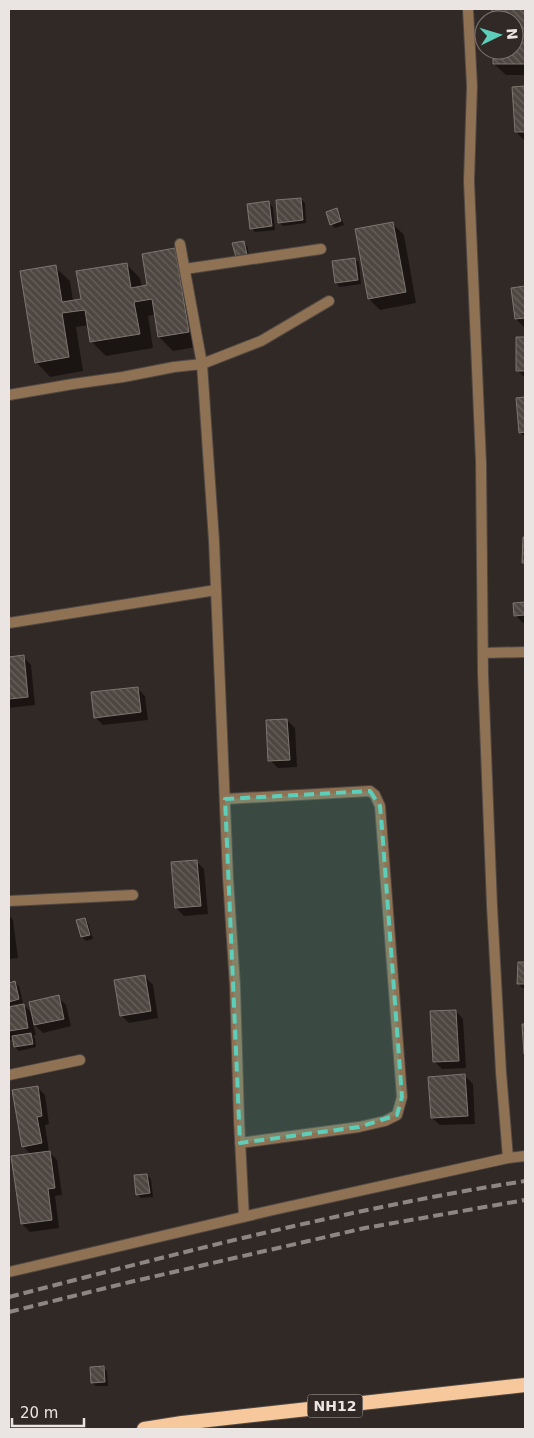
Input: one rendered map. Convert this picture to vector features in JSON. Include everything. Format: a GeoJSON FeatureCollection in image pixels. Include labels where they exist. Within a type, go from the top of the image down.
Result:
{"type":"FeatureCollection","features":[{"type":"Feature","properties":{"kind":"highway","name":"NH12"},"geometry":{"type":"LineString","coordinates":[[144,1429],[182,1423],[525,1385]]}},
{"type":"Feature","properties":{"kind":"street"},"geometry":{"type":"LineString","coordinates":[[468,9],[472,86],[469,181],[481,462],[483,653],[492,906],[501,1072],[508,1158]]}},
{"type":"Feature","properties":{"kind":"street"},"geometry":{"type":"LineString","coordinates":[[180,244],[202,364],[216,590],[244,1217]]}},
{"type":"Feature","properties":{"kind":"street"},"geometry":{"type":"LineString","coordinates":[[186,269],[321,249]]}},
{"type":"Feature","properties":{"kind":"street"},"geometry":{"type":"LineString","coordinates":[[9,395],[202,364],[262,341],[329,301]]}},
{"type":"Feature","properties":{"kind":"street"},"geometry":{"type":"LineString","coordinates":[[9,623],[216,590]]}},
{"type":"Feature","properties":{"kind":"street"},"geometry":{"type":"LineString","coordinates":[[483,653],[525,652]]}},
{"type":"Feature","properties":{"kind":"street"},"geometry":{"type":"LineString","coordinates":[[225,799],[370,791],[375,795],[380,806],[402,1097],[397,1115],[385,1121],[359,1127],[240,1143]]}},
{"type":"Feature","properties":{"kind":"street"},"geometry":{"type":"LineString","coordinates":[[9,901],[133,895]]}},
{"type":"Feature","properties":{"kind":"street"},"geometry":{"type":"LineString","coordinates":[[9,1075],[80,1060]]}},
{"type":"Feature","properties":{"kind":"street"},"geometry":{"type":"LineString","coordinates":[[9,1272],[244,1217],[508,1158],[525,1156]]}},
{"type":"Feature","properties":{"kind":"highlighted area"},"geometry":{"type":"Polygon","coordinates":[[[370,791],[380,806],[382,828],[402,1097],[397,1115],[359,1127],[240,1143],[225,799],[370,791]]]}},
{"type":"Feature","properties":{"kind":"building"},"geometry":{"type":"Polygon","coordinates":[[[525,9],[525,64],[493,64],[493,60],[524,60],[524,10],[492,10],[525,9]]]}},
{"type":"Feature","properties":{"kind":"building"},"geometry":{"type":"Polygon","coordinates":[[[525,86],[525,132],[515,132],[512,87],[525,86]]]}},
{"type":"Feature","properties":{"kind":"building"},"geometry":{"type":"Polygon","coordinates":[[[301,198],[303,220],[278,223],[276,200],[301,198]]]}},
{"type":"Feature","properties":{"kind":"building"},"geometry":{"type":"Polygon","coordinates":[[[269,201],[272,226],[250,229],[247,204],[269,201]]]}},
{"type":"Feature","properties":{"kind":"building"},"geometry":{"type":"Polygon","coordinates":[[[337,208],[341,221],[330,225],[326,212],[337,208]]]}},
{"type":"Feature","properties":{"kind":"building"},"geometry":{"type":"Polygon","coordinates":[[[393,222],[406,292],[368,299],[355,229],[393,222]]]}},
{"type":"Feature","properties":{"kind":"building"},"geometry":{"type":"Polygon","coordinates":[[[244,241],[247,255],[236,257],[232,243],[244,241]]]}},
{"type":"Feature","properties":{"kind":"building"},"geometry":{"type":"Polygon","coordinates":[[[175,248],[189,332],[158,337],[152,299],[134,302],[140,334],[90,342],[85,310],[62,313],[69,357],[35,363],[20,271],[56,265],[62,302],[81,299],[76,271],[127,263],[131,288],[147,285],[142,254],[175,248]]]}},
{"type":"Feature","properties":{"kind":"building"},"geometry":{"type":"Polygon","coordinates":[[[355,258],[358,280],[335,283],[332,261],[355,258]]]}},
{"type":"Feature","properties":{"kind":"building"},"geometry":{"type":"Polygon","coordinates":[[[525,286],[525,318],[515,319],[511,288],[525,286]]]}},
{"type":"Feature","properties":{"kind":"building"},"geometry":{"type":"Polygon","coordinates":[[[516,337],[525,337],[525,371],[516,371],[516,337]]]}},
{"type":"Feature","properties":{"kind":"building"},"geometry":{"type":"Polygon","coordinates":[[[525,397],[525,432],[519,433],[516,398],[525,397]]]}},
{"type":"Feature","properties":{"kind":"building"},"geometry":{"type":"Polygon","coordinates":[[[523,537],[525,537],[525,563],[522,563],[523,537]]]}},
{"type":"Feature","properties":{"kind":"building"},"geometry":{"type":"Polygon","coordinates":[[[525,602],[525,615],[514,616],[513,603],[525,602]]]}},
{"type":"Feature","properties":{"kind":"building"},"geometry":{"type":"Polygon","coordinates":[[[24,655],[28,697],[9,699],[9,657],[24,655]]]}},
{"type":"Feature","properties":{"kind":"building"},"geometry":{"type":"Polygon","coordinates":[[[138,687],[141,712],[94,718],[91,692],[138,687]]]}},
{"type":"Feature","properties":{"kind":"building"},"geometry":{"type":"Polygon","coordinates":[[[287,719],[290,760],[268,761],[266,720],[287,719]]]}},
{"type":"Feature","properties":{"kind":"building"},"geometry":{"type":"Polygon","coordinates":[[[197,860],[201,906],[175,908],[171,862],[197,860]]]}},
{"type":"Feature","properties":{"kind":"building"},"geometry":{"type":"Polygon","coordinates":[[[85,918],[90,935],[81,937],[76,920],[85,918]]]}},
{"type":"Feature","properties":{"kind":"building"},"geometry":{"type":"Polygon","coordinates":[[[518,962],[525,962],[525,984],[517,984],[518,962]]]}},
{"type":"Feature","properties":{"kind":"building"},"geometry":{"type":"Polygon","coordinates":[[[145,975],[151,1011],[120,1016],[114,980],[145,975]]]}},
{"type":"Feature","properties":{"kind":"building"},"geometry":{"type":"Polygon","coordinates":[[[15,981],[19,999],[9,1002],[9,983],[15,981]]]}},
{"type":"Feature","properties":{"kind":"building"},"geometry":{"type":"Polygon","coordinates":[[[59,995],[64,1019],[34,1025],[29,1002],[59,995]]]}},
{"type":"Feature","properties":{"kind":"building"},"geometry":{"type":"Polygon","coordinates":[[[24,1004],[28,1028],[9,1031],[9,1007],[24,1004]]]}},
{"type":"Feature","properties":{"kind":"building"},"geometry":{"type":"Polygon","coordinates":[[[456,1010],[459,1061],[433,1062],[430,1011],[456,1010]]]}},
{"type":"Feature","properties":{"kind":"building"},"geometry":{"type":"Polygon","coordinates":[[[522,1024],[525,1024],[525,1054],[524,1054],[522,1024]]]}},
{"type":"Feature","properties":{"kind":"building"},"geometry":{"type":"Polygon","coordinates":[[[31,1033],[33,1044],[14,1047],[12,1036],[31,1033]]]}},
{"type":"Feature","properties":{"kind":"building"},"geometry":{"type":"Polygon","coordinates":[[[465,1074],[468,1116],[431,1118],[428,1077],[465,1074]]]}},
{"type":"Feature","properties":{"kind":"building"},"geometry":{"type":"Polygon","coordinates":[[[38,1086],[42,1116],[37,1117],[42,1143],[22,1147],[12,1090],[38,1086]]]}},
{"type":"Feature","properties":{"kind":"building"},"geometry":{"type":"Polygon","coordinates":[[[50,1151],[55,1188],[48,1189],[52,1220],[21,1224],[11,1156],[50,1151]]]}},
{"type":"Feature","properties":{"kind":"building"},"geometry":{"type":"Polygon","coordinates":[[[147,1174],[150,1193],[136,1195],[134,1175],[147,1174]]]}},
{"type":"Feature","properties":{"kind":"building"},"geometry":{"type":"Polygon","coordinates":[[[104,1366],[105,1382],[91,1383],[90,1367],[104,1366]]]}},
{"type":"Feature","properties":{"kind":"railway"},"geometry":{"type":"LineString","coordinates":[[9,1297],[201,1248],[330,1218],[395,1204],[525,1181]]}},
{"type":"Feature","properties":{"kind":"railway"},"geometry":{"type":"LineString","coordinates":[[9,1312],[365,1228],[525,1200]]}}]}
